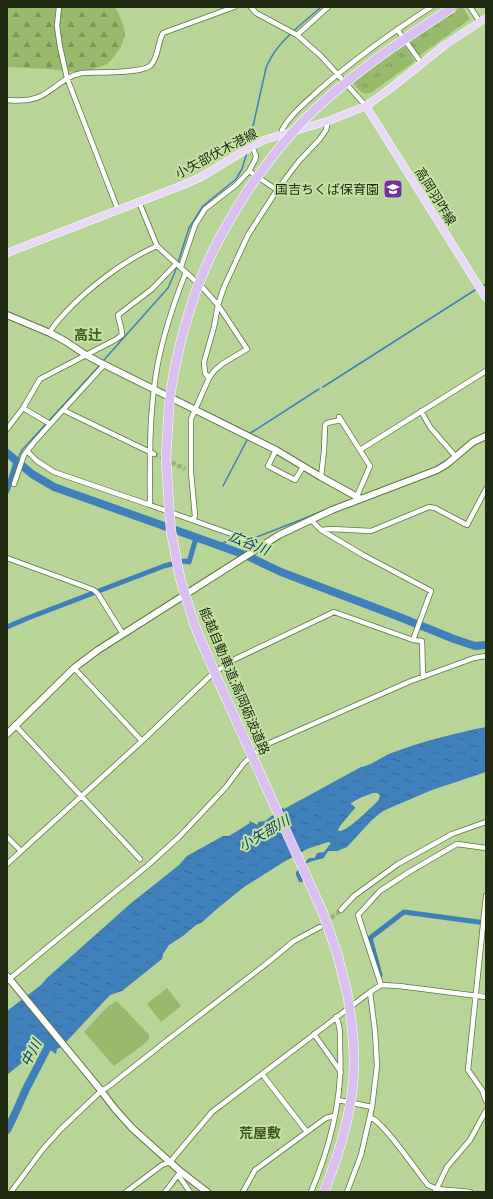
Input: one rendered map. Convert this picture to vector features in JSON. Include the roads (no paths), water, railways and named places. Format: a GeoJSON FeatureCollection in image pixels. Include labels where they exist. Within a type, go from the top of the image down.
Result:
{"type":"FeatureCollection","features":[{"type":"Feature","properties":{"kind":"highway","name":"能越自動車道;高岡砺波道路"},"geometry":{"type":"LineString","coordinates":[[324,1192],[343,1140],[351,1100],[354,1060],[352,1020],[348,997],[337,953],[323,913],[217,678],[195,626],[180,578],[168,507],[166,458],[169,406],[181,340],[196,291],[217,242],[248,190],[282,144],[320,105],[365,66],[453,7]]}},
{"type":"Feature","properties":{"kind":"main road","name":"小矢部伏木港線"},"geometry":{"type":"LineString","coordinates":[[7,254],[183,185],[201,177],[250,147],[283,134],[328,121],[366,106],[445,45],[483,20]]}},
{"type":"Feature","properties":{"kind":"main road","name":"高岡羽咋線"},"geometry":{"type":"LineString","coordinates":[[366,106],[486,298]]}},
{"type":"Feature","properties":{"kind":"street"},"geometry":{"type":"LineString","coordinates":[[59,7],[57,26],[67,78],[118,210]]}},
{"type":"Feature","properties":{"kind":"street"},"geometry":{"type":"LineString","coordinates":[[7,100],[17,101],[40,97],[74,74],[136,71],[145,69],[151,65],[156,58],[159,40],[164,34],[234,7]]}},
{"type":"Feature","properties":{"kind":"street"},"geometry":{"type":"LineString","coordinates":[[251,7],[256,13],[297,35],[321,56],[366,106]]}},
{"type":"Feature","properties":{"kind":"street"},"geometry":{"type":"LineString","coordinates":[[297,35],[328,7]]}},
{"type":"Feature","properties":{"kind":"street"},"geometry":{"type":"LineString","coordinates":[[283,134],[282,130],[292,117],[307,101],[337,74],[397,29],[431,7]]}},
{"type":"Feature","properties":{"kind":"street"},"geometry":{"type":"LineString","coordinates":[[470,7],[483,20]]}},
{"type":"Feature","properties":{"kind":"street"},"geometry":{"type":"LineString","coordinates":[[397,29],[422,64]]}},
{"type":"Feature","properties":{"kind":"street"},"geometry":{"type":"LineString","coordinates":[[209,378],[205,373],[204,362],[214,327],[218,304],[224,287],[248,235],[298,161],[319,140],[326,130],[328,121]]}},
{"type":"Feature","properties":{"kind":"street"},"geometry":{"type":"LineString","coordinates":[[7,429],[23,408],[40,379],[86,356],[122,335],[122,328],[118,315],[152,289],[178,265],[195,225],[205,209],[236,185],[249,171],[256,156],[250,147]]}},
{"type":"Feature","properties":{"kind":"street"},"geometry":{"type":"LineString","coordinates":[[249,171],[277,190]]}},
{"type":"Feature","properties":{"kind":"street"},"geometry":{"type":"LineString","coordinates":[[139,202],[157,246],[218,304],[248,349],[222,364],[214,371],[209,378],[191,419],[190,472],[195,516],[193,520]]}},
{"type":"Feature","properties":{"kind":"street"},"geometry":{"type":"LineString","coordinates":[[50,333],[52,327],[79,298],[128,261],[157,246]]}},
{"type":"Feature","properties":{"kind":"street"},"geometry":{"type":"LineString","coordinates":[[150,505],[154,390],[159,360],[172,308],[186,272]]}},
{"type":"Feature","properties":{"kind":"street"},"geometry":{"type":"LineString","coordinates":[[7,315],[66,341],[86,356],[101,364],[276,450],[359,498]]}},
{"type":"Feature","properties":{"kind":"street"},"geometry":{"type":"LineString","coordinates":[[14,484],[24,455],[101,364]]}},
{"type":"Feature","properties":{"kind":"street"},"geometry":{"type":"LineString","coordinates":[[360,450],[486,371]]}},
{"type":"Feature","properties":{"kind":"street"},"geometry":{"type":"LineString","coordinates":[[23,408],[46,420],[50,424]]}},
{"type":"Feature","properties":{"kind":"street"},"geometry":{"type":"LineString","coordinates":[[63,410],[152,452]]}},
{"type":"Feature","properties":{"kind":"street"},"geometry":{"type":"LineString","coordinates":[[421,412],[430,427],[455,455]]}},
{"type":"Feature","properties":{"kind":"street"},"geometry":{"type":"LineString","coordinates":[[321,477],[325,425],[327,422],[340,418],[370,466],[359,498]]}},
{"type":"Feature","properties":{"kind":"street"},"geometry":{"type":"LineString","coordinates":[[7,734],[74,668],[98,650],[279,535],[359,498],[437,470],[447,464],[464,448],[486,436]]}},
{"type":"Feature","properties":{"kind":"street"},"geometry":{"type":"LineString","coordinates":[[276,450],[268,466],[295,480],[304,467]]}},
{"type":"Feature","properties":{"kind":"street"},"geometry":{"type":"LineString","coordinates":[[27,451],[37,462],[54,472],[251,541],[255,544],[256,550]]}},
{"type":"Feature","properties":{"kind":"street"},"geometry":{"type":"LineString","coordinates":[[185,469],[190,472]]}},
{"type":"Feature","properties":{"kind":"street"},"geometry":{"type":"LineString","coordinates":[[321,530],[371,531],[429,506],[467,525],[486,489]]}},
{"type":"Feature","properties":{"kind":"street"},"geometry":{"type":"LineString","coordinates":[[311,519],[312,522],[321,530],[431,591],[413,640]]}},
{"type":"Feature","properties":{"kind":"street"},"geometry":{"type":"LineString","coordinates":[[7,558],[94,590],[123,634]]}},
{"type":"Feature","properties":{"kind":"street"},"geometry":{"type":"LineString","coordinates":[[7,864],[142,741],[210,676],[231,661],[334,612],[413,640],[422,641],[423,677]]}},
{"type":"Feature","properties":{"kind":"street"},"geometry":{"type":"LineString","coordinates":[[190,1192],[180,1174],[170,1162],[132,1128],[115,1109],[9,979],[147,866],[180,836],[226,787],[244,763],[263,746],[423,677],[474,658],[486,656]]}},
{"type":"Feature","properties":{"kind":"street"},"geometry":{"type":"LineString","coordinates":[[74,668],[142,741]]}},
{"type":"Feature","properties":{"kind":"street"},"geometry":{"type":"LineString","coordinates":[[16,725],[140,859]]}},
{"type":"Feature","properties":{"kind":"street"},"geometry":{"type":"LineString","coordinates":[[341,910],[354,896],[398,864],[452,834],[486,822]]}},
{"type":"Feature","properties":{"kind":"street"},"geometry":{"type":"LineString","coordinates":[[7,837],[21,852]]}},
{"type":"Feature","properties":{"kind":"street"},"geometry":{"type":"LineString","coordinates":[[381,985],[358,915],[380,891],[457,844],[486,848]]}},
{"type":"Feature","properties":{"kind":"street"},"geometry":{"type":"LineString","coordinates":[[486,896],[468,1070],[482,1090],[486,1100]]}},
{"type":"Feature","properties":{"kind":"street"},"geometry":{"type":"LineString","coordinates":[[11,1192],[43,1149],[100,1089],[108,1087],[294,941],[320,927]]}},
{"type":"Feature","properties":{"kind":"street"},"geometry":{"type":"LineString","coordinates":[[126,1192],[162,1165],[170,1162],[212,1112],[336,1017],[381,985],[486,997]]}},
{"type":"Feature","properties":{"kind":"street"},"geometry":{"type":"LineString","coordinates":[[348,1192],[361,1155],[370,1118],[377,1066],[375,1031],[370,992]]}},
{"type":"Feature","properties":{"kind":"street"},"geometry":{"type":"LineString","coordinates":[[311,1192],[330,1139],[338,1100],[341,1072],[339,1024],[336,1017]]}},
{"type":"Feature","properties":{"kind":"street"},"geometry":{"type":"LineString","coordinates":[[314,1034],[341,1072]]}},
{"type":"Feature","properties":{"kind":"street"},"geometry":{"type":"LineString","coordinates":[[262,1074],[307,1132]]}},
{"type":"Feature","properties":{"kind":"street"},"geometry":{"type":"LineString","coordinates":[[338,1100],[372,1107]]}},
{"type":"Feature","properties":{"kind":"street"},"geometry":{"type":"LineString","coordinates":[[436,1190],[447,1168],[470,1140],[486,1111]]}},
{"type":"Feature","properties":{"kind":"street"},"geometry":{"type":"LineString","coordinates":[[243,1192],[255,1170],[326,1118],[334,1116]]}},
{"type":"Feature","properties":{"kind":"street"},"geometry":{"type":"LineString","coordinates":[[370,1118],[374,1118],[386,1131],[428,1185],[436,1190],[470,1192]]}},
{"type":"Feature","properties":{"kind":"street"},"geometry":{"type":"LineString","coordinates":[[165,1192],[180,1174]]}},
{"type":"Feature","properties":{"kind":"street"},"geometry":{"type":"LineString","coordinates":[[180,1174],[207,1192]]}},
{"type":"Feature","properties":{"kind":"water","name":"小矢部川"},"geometry":{"type":"Polygon","coordinates":[[[486,727],[486,772],[432,790],[385,810],[371,821],[347,847],[337,851],[328,851],[324,858],[309,862],[303,866],[299,873],[308,879],[302,882],[299,882],[296,872],[308,859],[315,858],[317,853],[324,852],[331,843],[328,842],[307,849],[244,887],[201,923],[169,945],[163,954],[162,959],[122,991],[110,995],[67,1041],[57,1049],[56,1054],[42,1046],[7,1075],[7,1011],[41,985],[130,904],[179,865],[187,856],[223,836],[229,836],[250,823],[249,821],[258,825],[258,822],[265,821],[281,809],[284,809],[361,767],[390,754],[428,741],[486,727]],[[377,793],[360,798],[351,803],[355,808],[338,830],[347,828],[376,803],[380,795],[377,793]]]}},
{"type":"Feature","properties":{"kind":"waterway"},"geometry":{"type":"LineString","coordinates":[[249,144],[266,68],[270,59],[290,34],[321,7]]}},
{"type":"Feature","properties":{"kind":"waterway"},"geometry":{"type":"LineString","coordinates":[[103,361],[168,288],[175,272],[189,228],[203,206],[236,179],[242,169],[247,152]]}},
{"type":"Feature","properties":{"kind":"waterway"},"geometry":{"type":"LineString","coordinates":[[323,387],[475,290]]}},
{"type":"Feature","properties":{"kind":"waterway"},"geometry":{"type":"LineString","coordinates":[[16,462],[22,450],[101,364]]}},
{"type":"Feature","properties":{"kind":"waterway"},"geometry":{"type":"LineString","coordinates":[[249,434],[319,389]]}},
{"type":"Feature","properties":{"kind":"waterway"},"geometry":{"type":"LineString","coordinates":[[223,486],[248,438]]}},
{"type":"Feature","properties":{"kind":"waterway"},"geometry":{"type":"LineString","coordinates":[[456,453],[471,440]]}},
{"type":"Feature","properties":{"kind":"waterway","name":"広谷川"},"geometry":{"type":"LineString","coordinates":[[7,453],[32,474],[54,487],[245,555],[281,572],[454,639],[475,646],[486,645]]}},
{"type":"Feature","properties":{"kind":"waterway"},"geometry":{"type":"LineString","coordinates":[[433,469],[447,460]]}},
{"type":"Feature","properties":{"kind":"waterway"},"geometry":{"type":"LineString","coordinates":[[7,491],[16,462]]}},
{"type":"Feature","properties":{"kind":"waterway"},"geometry":{"type":"LineString","coordinates":[[254,538],[334,506]]}},
{"type":"Feature","properties":{"kind":"waterway"},"geometry":{"type":"LineString","coordinates":[[7,627],[164,566],[184,561],[189,562],[196,538]]}},
{"type":"Feature","properties":{"kind":"waterway"},"geometry":{"type":"LineString","coordinates":[[217,545],[237,538]]}},
{"type":"Feature","properties":{"kind":"waterway"},"geometry":{"type":"LineString","coordinates":[[380,975],[370,938],[404,912],[486,923]]}},
{"type":"Feature","properties":{"kind":"waterway","name":"中川"},"geometry":{"type":"LineString","coordinates":[[7,1130],[52,1039]]}},
{"type":"Feature","properties":{"kind":"tunnel"},"geometry":{"type":"LineString","coordinates":[[154,454],[185,469]]}},
{"type":"Feature","properties":{"kind":"tunnel"},"geometry":{"type":"LineString","coordinates":[[326,922],[341,910]]}},
{"type":"Feature","properties":{"kind":"place","name":"国吉ちくば保育園"},"geometry":{"type":"Point","coordinates":[393,189]}},
{"type":"Feature","properties":{"kind":"district","name":"高辻"},"geometry":{"type":"Point","coordinates":[88,335]}},
{"type":"Feature","properties":{"kind":"district","name":"荒屋敷"},"geometry":{"type":"Point","coordinates":[260,1133]}}]}
